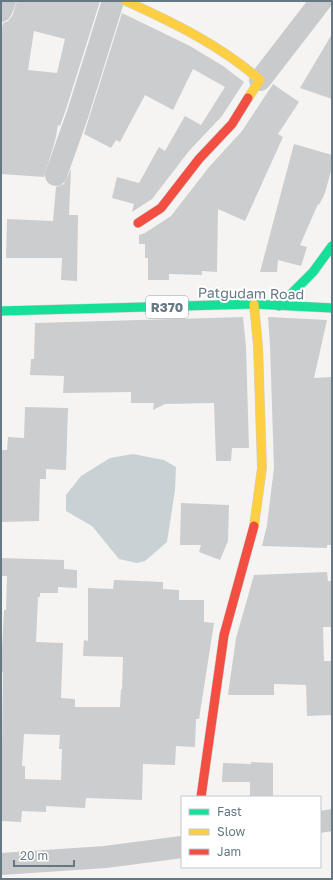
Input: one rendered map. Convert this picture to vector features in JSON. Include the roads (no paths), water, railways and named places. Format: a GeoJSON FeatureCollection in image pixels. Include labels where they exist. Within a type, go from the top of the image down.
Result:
{"type":"FeatureCollection","features":[{"type":"Feature","properties":{"kind":"street"},"geometry":{"type":"LineString","coordinates":[[1,10],[5,1]]}},
{"type":"Feature","properties":{"kind":"street"},"geometry":{"type":"LineString","coordinates":[[56,175],[78,113],[113,1]]}},
{"type":"Feature","properties":{"kind":"street"},"geometry":{"type":"LineString","coordinates":[[126,1],[227,53],[244,65],[260,80]]}},
{"type":"Feature","properties":{"kind":"street"},"geometry":{"type":"LineString","coordinates":[[138,223],[162,208],[199,159],[232,124],[260,80],[321,1]]}},
{"type":"Feature","properties":{"kind":"street"},"geometry":{"type":"LineString","coordinates":[[279,306],[313,272],[332,246]]}},
{"type":"Feature","properties":{"kind":"street"},"geometry":{"type":"LineString","coordinates":[[201,796],[224,635],[255,523],[262,468],[258,346],[254,304]]}},
{"type":"Feature","properties":{"kind":"street","name":"Patgudam Road"},"geometry":{"type":"LineString","coordinates":[[1,311],[254,304],[332,308]]}},
{"type":"Feature","properties":{"kind":"street"},"geometry":{"type":"LineString","coordinates":[[321,822],[332,820]]}},
{"type":"Feature","properties":{"kind":"street"},"geometry":{"type":"LineString","coordinates":[[1,864],[105,857],[181,847]]}}]}
